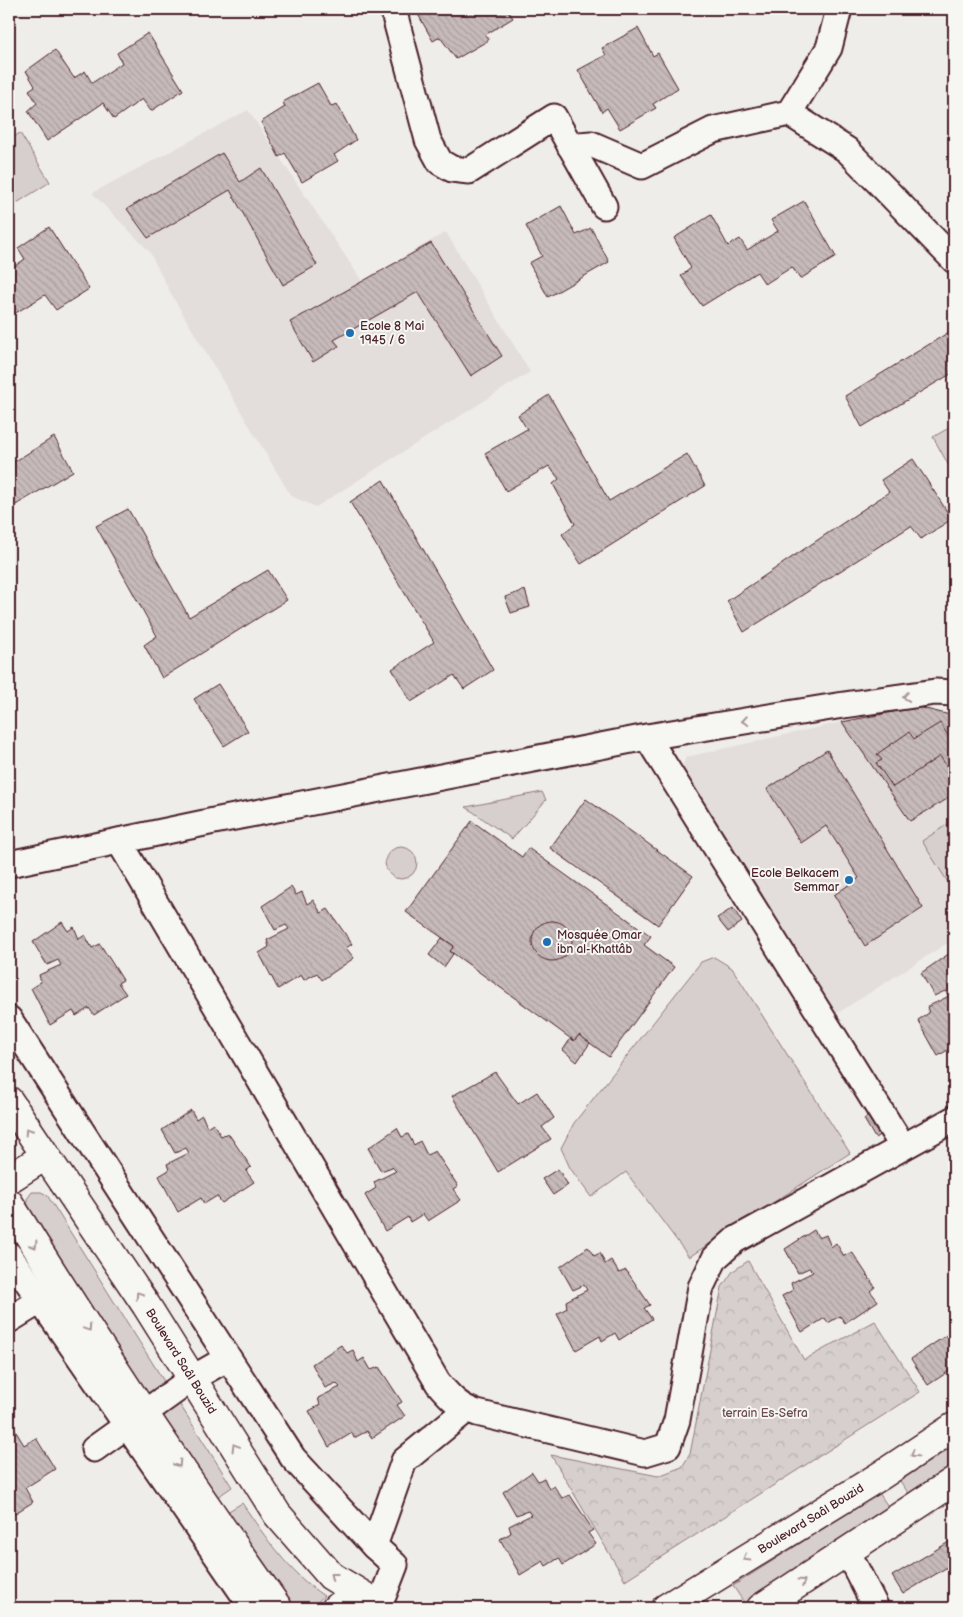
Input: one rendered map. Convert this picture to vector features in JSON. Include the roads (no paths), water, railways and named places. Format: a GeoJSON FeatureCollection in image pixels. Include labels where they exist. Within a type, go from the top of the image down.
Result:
{"type":"FeatureCollection","features":[{"type":"Feature","properties":{"kind":"main road","name":"Boulevard Saâl Bouzid"},"geometry":{"type":"LineString","coordinates":[[9,1101],[193,1378],[277,1514],[331,1576],[380,1605]]}},
{"type":"Feature","properties":{"kind":"main road"},"geometry":{"type":"LineString","coordinates":[[9,1178],[45,1156]]}},
{"type":"Feature","properties":{"kind":"main road"},"geometry":{"type":"LineString","coordinates":[[9,1203],[50,1295],[136,1420],[212,1516],[278,1608]]}},
{"type":"Feature","properties":{"kind":"main road","name":"Boulevard Saâl Bouzid"},"geometry":{"type":"LineString","coordinates":[[666,1608],[880,1476],[954,1427]]}},
{"type":"Feature","properties":{"kind":"main road"},"geometry":{"type":"LineString","coordinates":[[761,1608],[848,1553],[954,1481]]}},
{"type":"Feature","properties":{"kind":"main road"},"geometry":{"type":"LineString","coordinates":[[336,1608],[348,1601],[361,1600],[380,1605]]}},
{"type":"Feature","properties":{"kind":"street"},"geometry":{"type":"LineString","coordinates":[[393,9],[428,140],[440,162],[452,169],[469,171],[554,117],[604,206]]}},
{"type":"Feature","properties":{"kind":"street"},"geometry":{"type":"LineString","coordinates":[[789,113],[829,48],[839,9]]}},
{"type":"Feature","properties":{"kind":"street"},"geometry":{"type":"LineString","coordinates":[[570,146],[591,144],[642,166],[713,130],[789,113],[847,150],[954,260]]}},
{"type":"Feature","properties":{"kind":"street"},"geometry":{"type":"LineString","coordinates":[[9,864],[119,840],[647,737],[837,706],[935,692],[954,693]]}},
{"type":"Feature","properties":{"kind":"street"},"geometry":{"type":"LineString","coordinates":[[647,737],[904,1147]]}},
{"type":"Feature","properties":{"kind":"street"},"geometry":{"type":"LineString","coordinates":[[119,840],[438,1383],[452,1400],[466,1410],[644,1453],[668,1446],[677,1420],[701,1287],[715,1258],[735,1240],[869,1164],[954,1119]]}},
{"type":"Feature","properties":{"kind":"street"},"geometry":{"type":"LineString","coordinates":[[9,1018],[293,1458],[374,1546],[395,1565],[380,1605]]}},
{"type":"Feature","properties":{"kind":"street"},"geometry":{"type":"LineString","coordinates":[[9,1255],[50,1295],[9,1320]]}},
{"type":"Feature","properties":{"kind":"street"},"geometry":{"type":"LineString","coordinates":[[94,1449],[193,1378],[228,1358]]}},
{"type":"Feature","properties":{"kind":"street"},"geometry":{"type":"LineString","coordinates":[[374,1546],[404,1461],[466,1410]]}},
{"type":"Feature","properties":{"kind":"street"},"geometry":{"type":"LineString","coordinates":[[136,1420],[253,1608]]}},
{"type":"Feature","properties":{"kind":"street"},"geometry":{"type":"LineString","coordinates":[[848,1553],[876,1608]]}},
{"type":"Feature","properties":{"kind":"place","name":"Ecole 8 Mai 1945 / 6"},"geometry":{"type":"Point","coordinates":[350,333]}},
{"type":"Feature","properties":{"kind":"place","name":"Ecole Belkacem Semmar"},"geometry":{"type":"Point","coordinates":[849,880]}},
{"type":"Feature","properties":{"kind":"place","name":"Mosquée Omar ibn al-Khattâb"},"geometry":{"type":"Point","coordinates":[547,942]}},
{"type":"Feature","properties":{"kind":"park label","name":"terrain Es-Sefra"},"geometry":{"type":"Point","coordinates":[765,1413]}}]}
